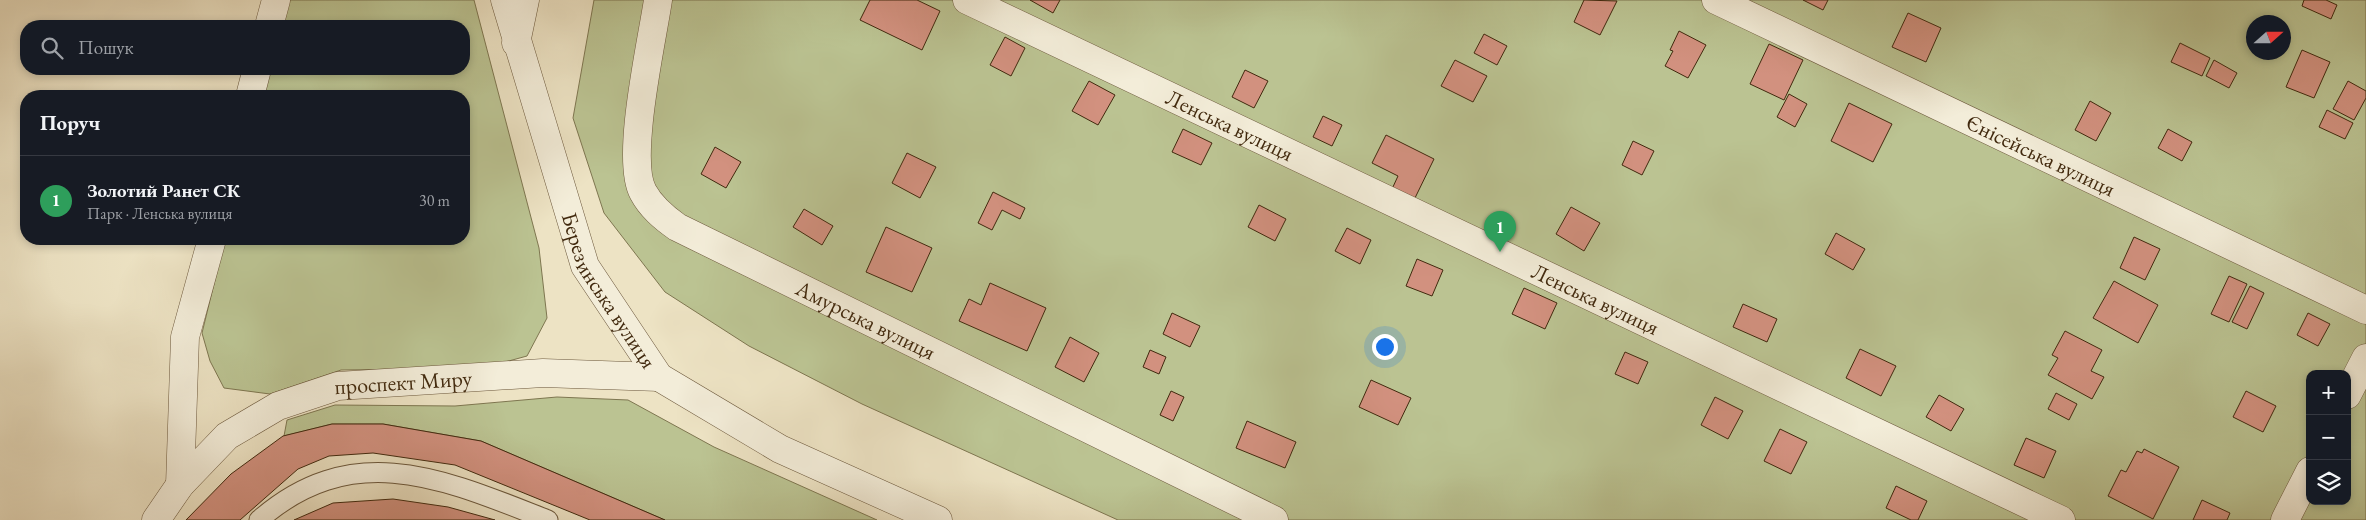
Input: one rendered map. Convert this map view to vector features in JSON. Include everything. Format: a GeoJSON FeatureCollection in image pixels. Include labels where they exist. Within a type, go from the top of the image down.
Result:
{"type":"FeatureCollection","features":[{"type":"Feature","properties":{"kind":"street"},"geometry":{"type":"LineString","coordinates":[[270,20],[276,0]]}},
{"type":"Feature","properties":{"kind":"street","name":"Березинська вулиця"},"geometry":{"type":"LineString","coordinates":[[505,0],[516,43],[586,266],[659,377],[780,448],[938,520]]}},
{"type":"Feature","properties":{"kind":"street","name":"Березинська вулиця"},"geometry":{"type":"LineString","coordinates":[[516,43],[524,0]]}},
{"type":"Feature","properties":{"kind":"street","name":"Амурська вулиця"},"geometry":{"type":"LineString","coordinates":[[658,0],[637,141],[636,166],[642,191],[657,212],[677,227],[1274,520]]}},
{"type":"Feature","properties":{"kind":"street","name":"Ленська вулиця"},"geometry":{"type":"LineString","coordinates":[[967,0],[2061,520]]}},
{"type":"Feature","properties":{"kind":"street","name":"Єнісейська вулиця"},"geometry":{"type":"LineString","coordinates":[[1716,0],[2366,310]]}},
{"type":"Feature","properties":{"kind":"street"},"geometry":{"type":"LineString","coordinates":[[252,90],[255,75]]}},
{"type":"Feature","properties":{"kind":"street"},"geometry":{"type":"LineString","coordinates":[[180,485],[185,337],[210,245]]}},
{"type":"Feature","properties":{"kind":"street"},"geometry":{"type":"LineString","coordinates":[[2351,387],[2366,358]]}},
{"type":"Feature","properties":{"kind":"street","name":"проспект Миру"},"geometry":{"type":"LineString","coordinates":[[156,520],[180,485],[227,436],[278,406],[338,386],[542,373],[659,377]]}},
{"type":"Feature","properties":{"kind":"street"},"geometry":{"type":"LineString","coordinates":[[2285,520],[2306,479]]}},
{"type":"Feature","properties":{"kind":"lane"},"geometry":{"type":"LineString","coordinates":[[259,520],[306,486],[340,475],[374,472],[414,475],[458,485],[548,520]]}},
{"type":"Feature","properties":{"kind":"green space"},"geometry":{"type":"Polygon","coordinates":[[[286,0],[474,0],[539,248],[547,318],[527,356],[494,365],[341,370],[270,394],[224,388],[210,361],[202,333],[224,245],[470,245],[470,90],[263,90],[266,75],[470,75],[470,20],[281,20],[286,0]]]}},
{"type":"Feature","properties":{"kind":"green space"},"geometry":{"type":"Polygon","coordinates":[[[594,0],[2366,0],[2366,520],[1118,520],[862,404],[749,346],[665,292],[604,213],[573,118],[594,0]]]}},
{"type":"Feature","properties":{"kind":"green space"},"geometry":{"type":"Polygon","coordinates":[[[557,397],[628,400],[714,447],[877,520],[665,520],[481,441],[383,424],[332,424],[284,436],[287,420],[335,405],[455,406],[557,397]]]}},
{"type":"Feature","properties":{"kind":"building"},"geometry":{"type":"Polygon","coordinates":[[[870,0],[917,0],[940,11],[922,50],[860,20],[870,0]]]}},
{"type":"Feature","properties":{"kind":"building"},"geometry":{"type":"Polygon","coordinates":[[[1030,0],[1060,0],[1053,13],[1030,0]]]}},
{"type":"Feature","properties":{"kind":"building"},"geometry":{"type":"Polygon","coordinates":[[[1584,0],[1617,1],[1600,35],[1574,22],[1584,0]]]}},
{"type":"Feature","properties":{"kind":"building"},"geometry":{"type":"Polygon","coordinates":[[[1803,0],[1828,0],[1823,10],[1803,0]]]}},
{"type":"Feature","properties":{"kind":"building"},"geometry":{"type":"Polygon","coordinates":[[[2304,0],[2326,0],[2337,5],[2331,19],[2302,6],[2304,0]]]}},
{"type":"Feature","properties":{"kind":"building"},"geometry":{"type":"Polygon","coordinates":[[[1908,13],[1941,28],[1926,62],[1892,47],[1908,13]]]}},
{"type":"Feature","properties":{"kind":"building"},"geometry":{"type":"Polygon","coordinates":[[[1679,31],[1706,45],[1688,78],[1665,66],[1673,51],[1670,50],[1679,31]]]}},
{"type":"Feature","properties":{"kind":"building"},"geometry":{"type":"Polygon","coordinates":[[[1484,34],[1507,46],[1497,65],[1474,53],[1484,34]]]}},
{"type":"Feature","properties":{"kind":"building"},"geometry":{"type":"Polygon","coordinates":[[[1005,37],[1025,48],[1011,76],[990,65],[1005,37]]]}},
{"type":"Feature","properties":{"kind":"building"},"geometry":{"type":"Polygon","coordinates":[[[2180,43],[2210,58],[2202,76],[2171,62],[2180,43]]]}},
{"type":"Feature","properties":{"kind":"building"},"geometry":{"type":"Polygon","coordinates":[[[1769,44],[1803,60],[1784,100],[1750,84],[1769,44]]]}},
{"type":"Feature","properties":{"kind":"building"},"geometry":{"type":"Polygon","coordinates":[[[2302,50],[2330,62],[2314,98],[2286,87],[2302,50]]]}},
{"type":"Feature","properties":{"kind":"building"},"geometry":{"type":"Polygon","coordinates":[[[1455,60],[1487,76],[1473,102],[1441,86],[1455,60]]]}},
{"type":"Feature","properties":{"kind":"building"},"geometry":{"type":"Polygon","coordinates":[[[2214,60],[2237,73],[2229,88],[2206,76],[2214,60]]]}},
{"type":"Feature","properties":{"kind":"building"},"geometry":{"type":"Polygon","coordinates":[[[1245,70],[1268,81],[1254,108],[1232,97],[1245,70]]]}},
{"type":"Feature","properties":{"kind":"building"},"geometry":{"type":"Polygon","coordinates":[[[1089,81],[1115,95],[1098,125],[1072,111],[1089,81]]]}},
{"type":"Feature","properties":{"kind":"building"},"geometry":{"type":"Polygon","coordinates":[[[2348,81],[2366,91],[2366,98],[2354,120],[2333,109],[2348,81]]]}},
{"type":"Feature","properties":{"kind":"building"},"geometry":{"type":"Polygon","coordinates":[[[1789,94],[1807,104],[1795,127],[1777,117],[1789,94]]]}},
{"type":"Feature","properties":{"kind":"building"},"geometry":{"type":"Polygon","coordinates":[[[2090,101],[2111,113],[2096,141],[2075,130],[2090,101]]]}},
{"type":"Feature","properties":{"kind":"building"},"geometry":{"type":"Polygon","coordinates":[[[1849,103],[1892,124],[1873,162],[1831,141],[1849,103]]]}},
{"type":"Feature","properties":{"kind":"building"},"geometry":{"type":"Polygon","coordinates":[[[2327,110],[2353,123],[2345,139],[2319,127],[2327,110]]]}},
{"type":"Feature","properties":{"kind":"building"},"geometry":{"type":"Polygon","coordinates":[[[1323,116],[1342,125],[1332,146],[1313,137],[1323,116]]]}},
{"type":"Feature","properties":{"kind":"building"},"geometry":{"type":"Polygon","coordinates":[[[1183,129],[1212,143],[1201,165],[1172,152],[1183,129]]]}},
{"type":"Feature","properties":{"kind":"building"},"geometry":{"type":"Polygon","coordinates":[[[2168,129],[2192,142],[2182,161],[2158,148],[2168,129]]]}},
{"type":"Feature","properties":{"kind":"building"},"geometry":{"type":"Polygon","coordinates":[[[1386,135],[1434,159],[1414,200],[1392,189],[1398,176],[1372,163],[1386,135]]]}},
{"type":"Feature","properties":{"kind":"building"},"geometry":{"type":"Polygon","coordinates":[[[1633,141],[1654,151],[1642,175],[1622,165],[1633,141]]]}},
{"type":"Feature","properties":{"kind":"building"},"geometry":{"type":"Polygon","coordinates":[[[715,147],[741,162],[726,188],[701,174],[715,147]]]}},
{"type":"Feature","properties":{"kind":"building"},"geometry":{"type":"Polygon","coordinates":[[[907,153],[936,167],[920,198],[892,183],[907,153]]]}},
{"type":"Feature","properties":{"kind":"building"},"geometry":{"type":"Polygon","coordinates":[[[993,192],[1025,208],[1020,219],[1002,210],[992,230],[978,223],[993,192]]]}},
{"type":"Feature","properties":{"kind":"building"},"geometry":{"type":"Polygon","coordinates":[[[1259,205],[1286,219],[1275,241],[1248,227],[1259,205]]]}},
{"type":"Feature","properties":{"kind":"building"},"geometry":{"type":"Polygon","coordinates":[[[1571,207],[1600,223],[1584,251],[1556,234],[1571,207]]]}},
{"type":"Feature","properties":{"kind":"building"},"geometry":{"type":"Polygon","coordinates":[[[804,209],[833,226],[822,245],[793,227],[804,209]]]}},
{"type":"Feature","properties":{"kind":"building"},"geometry":{"type":"Polygon","coordinates":[[[886,227],[932,248],[912,292],[866,272],[886,227]]]}},
{"type":"Feature","properties":{"kind":"building"},"geometry":{"type":"Polygon","coordinates":[[[1347,228],[1371,240],[1360,264],[1335,251],[1347,228]]]}},
{"type":"Feature","properties":{"kind":"building"},"geometry":{"type":"Polygon","coordinates":[[[1836,233],[1865,249],[1853,270],[1825,254],[1836,233]]]}},
{"type":"Feature","properties":{"kind":"building"},"geometry":{"type":"Polygon","coordinates":[[[2134,237],[2160,249],[2145,280],[2120,268],[2134,237]]]}},
{"type":"Feature","properties":{"kind":"building"},"geometry":{"type":"Polygon","coordinates":[[[1417,259],[1443,270],[1432,296],[1406,286],[1417,259]]]}},
{"type":"Feature","properties":{"kind":"building"},"geometry":{"type":"Polygon","coordinates":[[[2229,276],[2247,284],[2229,322],[2211,314],[2229,276]]]}},
{"type":"Feature","properties":{"kind":"building"},"geometry":{"type":"Polygon","coordinates":[[[2114,281],[2158,305],[2138,343],[2093,318],[2114,281]]]}},
{"type":"Feature","properties":{"kind":"building"},"geometry":{"type":"Polygon","coordinates":[[[990,283],[1046,308],[1027,351],[959,321],[969,299],[981,305],[990,283]]]}},
{"type":"Feature","properties":{"kind":"building"},"geometry":{"type":"Polygon","coordinates":[[[2250,286],[2264,293],[2247,329],[2232,322],[2250,286]]]}},
{"type":"Feature","properties":{"kind":"building"},"geometry":{"type":"Polygon","coordinates":[[[1524,288],[1557,303],[1545,329],[1512,314],[1524,288]]]}},
{"type":"Feature","properties":{"kind":"building"},"geometry":{"type":"Polygon","coordinates":[[[1743,304],[1777,319],[1767,342],[1733,327],[1743,304]]]}},
{"type":"Feature","properties":{"kind":"building"},"geometry":{"type":"Polygon","coordinates":[[[1172,313],[1200,326],[1190,347],[1163,334],[1172,313]]]}},
{"type":"Feature","properties":{"kind":"building"},"geometry":{"type":"Polygon","coordinates":[[[2308,313],[2330,324],[2318,346],[2297,335],[2308,313]]]}},
{"type":"Feature","properties":{"kind":"building"},"geometry":{"type":"Polygon","coordinates":[[[2065,331],[2102,350],[2091,371],[2104,377],[2092,399],[2048,375],[2058,358],[2052,355],[2065,331]]]}},
{"type":"Feature","properties":{"kind":"building"},"geometry":{"type":"Polygon","coordinates":[[[1070,337],[1099,353],[1084,382],[1055,367],[1070,337]]]}},
{"type":"Feature","properties":{"kind":"building"},"geometry":{"type":"Polygon","coordinates":[[[1860,349],[1896,366],[1881,396],[1846,378],[1860,349]]]}},
{"type":"Feature","properties":{"kind":"building"},"geometry":{"type":"Polygon","coordinates":[[[1150,350],[1166,357],[1159,374],[1143,367],[1150,350]]]}},
{"type":"Feature","properties":{"kind":"building"},"geometry":{"type":"Polygon","coordinates":[[[1625,352],[1648,362],[1638,384],[1615,374],[1625,352]]]}},
{"type":"Feature","properties":{"kind":"building"},"geometry":{"type":"Polygon","coordinates":[[[1371,380],[1411,398],[1398,425],[1359,407],[1371,380]]]}},
{"type":"Feature","properties":{"kind":"building"},"geometry":{"type":"Polygon","coordinates":[[[1171,391],[1184,397],[1173,421],[1160,415],[1171,391]]]}},
{"type":"Feature","properties":{"kind":"building"},"geometry":{"type":"Polygon","coordinates":[[[2246,391],[2276,406],[2263,432],[2233,417],[2246,391]]]}},
{"type":"Feature","properties":{"kind":"building"},"geometry":{"type":"Polygon","coordinates":[[[2056,393],[2077,404],[2069,420],[2048,409],[2056,393]]]}},
{"type":"Feature","properties":{"kind":"building"},"geometry":{"type":"Polygon","coordinates":[[[1939,395],[1964,409],[1951,431],[1926,417],[1939,395]]]}},
{"type":"Feature","properties":{"kind":"building"},"geometry":{"type":"Polygon","coordinates":[[[1715,397],[1743,411],[1728,439],[1701,425],[1715,397]]]}},
{"type":"Feature","properties":{"kind":"building"},"geometry":{"type":"Polygon","coordinates":[[[1247,421],[1296,442],[1285,468],[1236,448],[1247,421]]]}},
{"type":"Feature","properties":{"kind":"building"},"geometry":{"type":"Polygon","coordinates":[[[332,424],[383,424],[481,441],[665,520],[590,520],[455,465],[373,453],[329,456],[298,469],[240,520],[186,520],[231,474],[283,436],[332,424]]]}},
{"type":"Feature","properties":{"kind":"building"},"geometry":{"type":"Polygon","coordinates":[[[1780,429],[1807,442],[1791,474],[1764,461],[1780,429]]]}},
{"type":"Feature","properties":{"kind":"building"},"geometry":{"type":"Polygon","coordinates":[[[2026,438],[2056,451],[2044,478],[2014,465],[2026,438]]]}},
{"type":"Feature","properties":{"kind":"building"},"geometry":{"type":"Polygon","coordinates":[[[2144,449],[2179,467],[2153,519],[2108,496],[2121,470],[2126,472],[2137,451],[2142,453],[2144,449]]]}},
{"type":"Feature","properties":{"kind":"building"},"geometry":{"type":"Polygon","coordinates":[[[1896,486],[1927,501],[1918,520],[1911,520],[1886,508],[1896,486]]]}},
{"type":"Feature","properties":{"kind":"building"},"geometry":{"type":"Polygon","coordinates":[[[393,499],[448,507],[495,520],[294,520],[333,503],[393,499]]]}},
{"type":"Feature","properties":{"kind":"building"},"geometry":{"type":"Polygon","coordinates":[[[2202,500],[2230,513],[2227,520],[2193,520],[2202,500]]]}},
{"type":"Feature","properties":{"kind":"place","name":"Золотий Ранет СК"},"geometry":{"type":"Point","coordinates":[1500,252]}}]}
